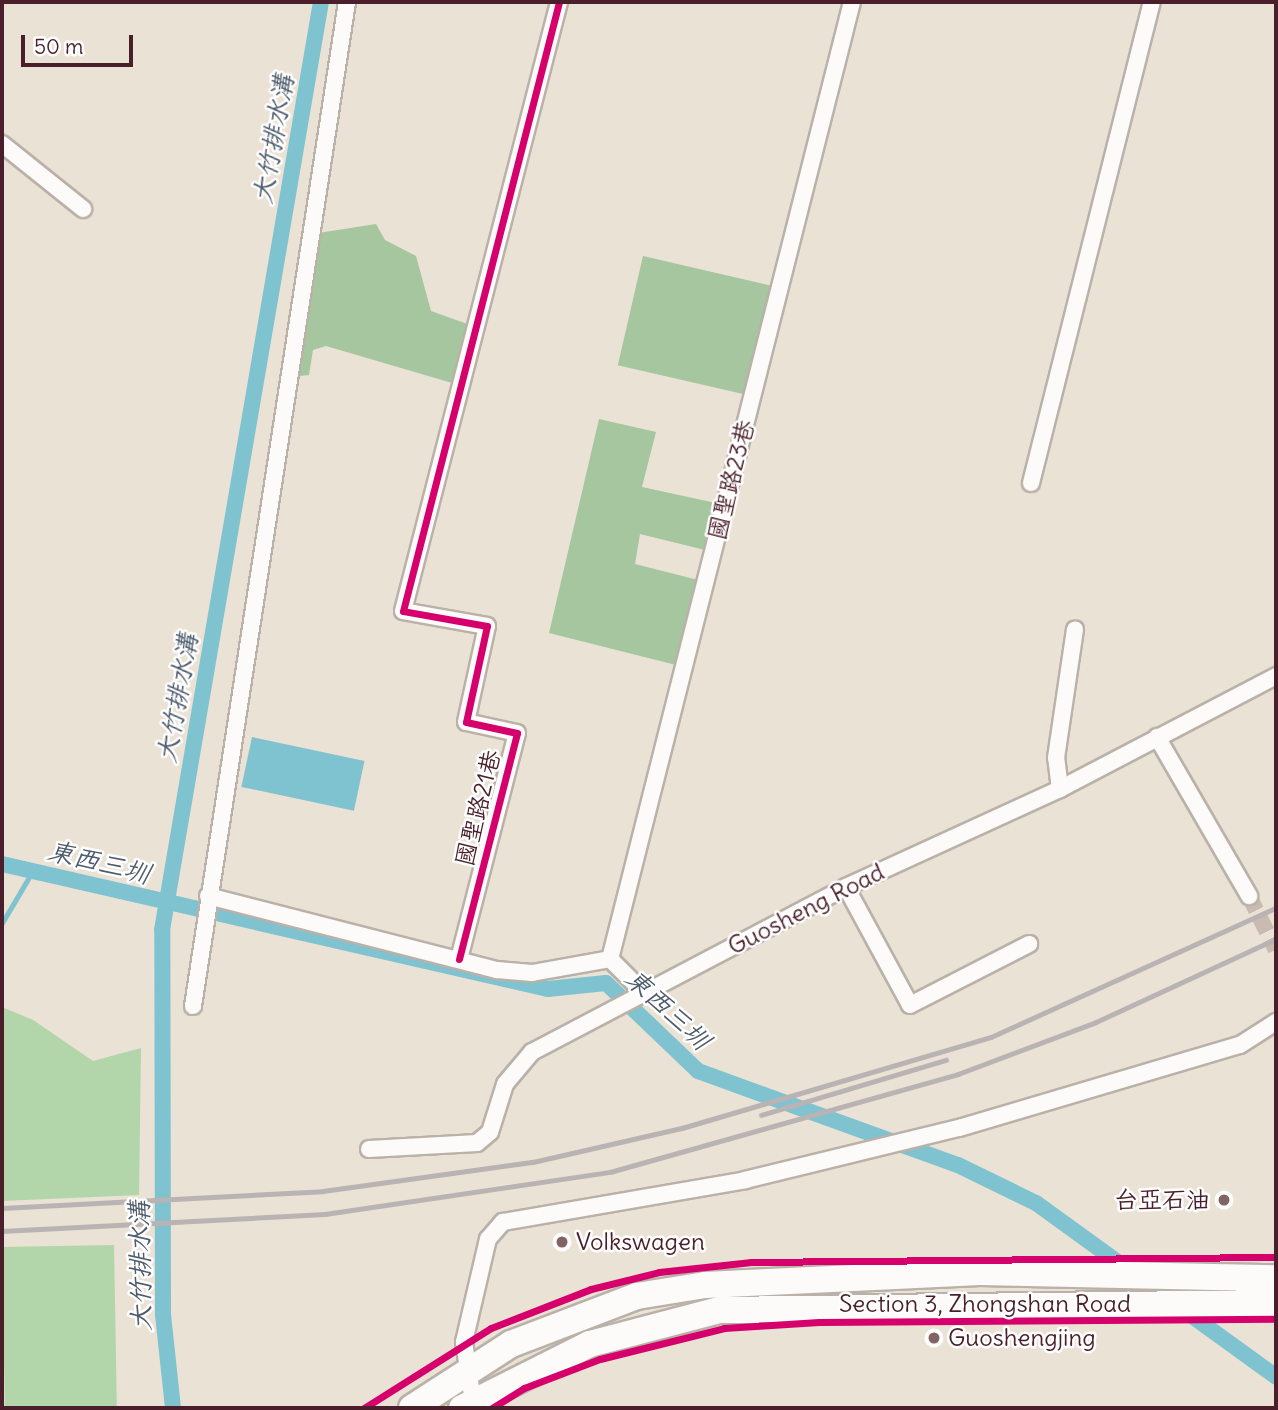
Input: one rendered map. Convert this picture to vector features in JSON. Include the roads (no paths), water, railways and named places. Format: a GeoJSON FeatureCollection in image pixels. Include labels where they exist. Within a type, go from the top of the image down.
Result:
{"type":"FeatureCollection","features":[{"type":"Feature","properties":{"kind":"main road","name":"Section 3, Zhongshan Road"},"geometry":{"type":"LineString","coordinates":[[412,1408],[466,1368],[637,1296],[705,1285],[979,1264],[1276,1278]]}},
{"type":"Feature","properties":{"kind":"main road"},"geometry":{"type":"LineString","coordinates":[[979,1264],[980,1312]]}},
{"type":"Feature","properties":{"kind":"main road","name":"Section 3, Zhongshan Road"},"geometry":{"type":"LineString","coordinates":[[469,1406],[590,1344],[720,1310],[980,1312],[1276,1303]]}},
{"type":"Feature","properties":{"kind":"street"},"geometry":{"type":"LineString","coordinates":[[193,1006],[347,2]]}},
{"type":"Feature","properties":{"kind":"street","name":"國聖路21巷"},"geometry":{"type":"LineString","coordinates":[[459,959],[517,733],[466,722],[488,626],[403,611],[559,2]]}},
{"type":"Feature","properties":{"kind":"street","name":"國聖路23巷"},"geometry":{"type":"LineString","coordinates":[[610,959],[852,2]]}},
{"type":"Feature","properties":{"kind":"street"},"geometry":{"type":"LineString","coordinates":[[1031,483],[1152,2]]}},
{"type":"Feature","properties":{"kind":"street"},"geometry":{"type":"LineString","coordinates":[[2,144],[83,209]]}},
{"type":"Feature","properties":{"kind":"street"},"geometry":{"type":"LineString","coordinates":[[1060,789],[1056,758],[1075,629]]}},
{"type":"Feature","properties":{"kind":"street","name":"Guosheng Road"},"geometry":{"type":"LineString","coordinates":[[369,1149],[477,1143],[490,1132],[505,1084],[532,1052],[846,887],[1060,789],[1276,676]]}},
{"type":"Feature","properties":{"kind":"street"},"geometry":{"type":"LineString","coordinates":[[1157,737],[1249,896]]}},
{"type":"Feature","properties":{"kind":"street"},"geometry":{"type":"LineString","coordinates":[[846,887],[910,1005],[1029,944]]}},
{"type":"Feature","properties":{"kind":"street"},"geometry":{"type":"LineString","coordinates":[[208,896],[459,959],[532,973],[610,959],[644,993]]}},
{"type":"Feature","properties":{"kind":"street"},"geometry":{"type":"LineString","coordinates":[[469,1406],[464,1342],[488,1239],[503,1222],[745,1180],[960,1128],[1240,1045],[1276,1022]]}},
{"type":"Feature","properties":{"kind":"water"},"geometry":{"type":"Polygon","coordinates":[[[252,737],[364,761],[354,811],[241,787],[252,737]]]}},
{"type":"Feature","properties":{"kind":"waterway","name":"大竹排水溝"},"geometry":{"type":"LineString","coordinates":[[173,1408],[163,1315],[162,930],[321,2]]}},
{"type":"Feature","properties":{"kind":"waterway","name":"東西三圳"},"geometry":{"type":"LineString","coordinates":[[2,864],[548,989],[606,983],[698,1071],[958,1165],[1036,1203],[1276,1377]]}},
{"type":"Feature","properties":{"kind":"waterway"},"geometry":{"type":"LineString","coordinates":[[2,923],[31,874]]}},
{"type":"Feature","properties":{"kind":"tunnel"},"geometry":{"type":"LineString","coordinates":[[1249,896],[1276,950]]}},
{"type":"Feature","properties":{"kind":"railway"},"geometry":{"type":"LineString","coordinates":[[2,1208],[323,1191],[533,1162],[682,1128],[991,1037],[1276,908]]}},
{"type":"Feature","properties":{"kind":"railway"},"geometry":{"type":"LineString","coordinates":[[2,1231],[325,1214],[610,1172],[958,1074],[1096,1022],[1276,939]]}},
{"type":"Feature","properties":{"kind":"railway"},"geometry":{"type":"LineString","coordinates":[[761,1115],[946,1060]]}},
{"type":"Feature","properties":{"kind":"place","name":"台亞石油"},"geometry":{"type":"Point","coordinates":[1224,1200]}},
{"type":"Feature","properties":{"kind":"place","name":"Volkswagen"},"geometry":{"type":"Point","coordinates":[562,1242]}},
{"type":"Feature","properties":{"kind":"place","name":"Guoshengjing"},"geometry":{"type":"Point","coordinates":[934,1338]}}]}
